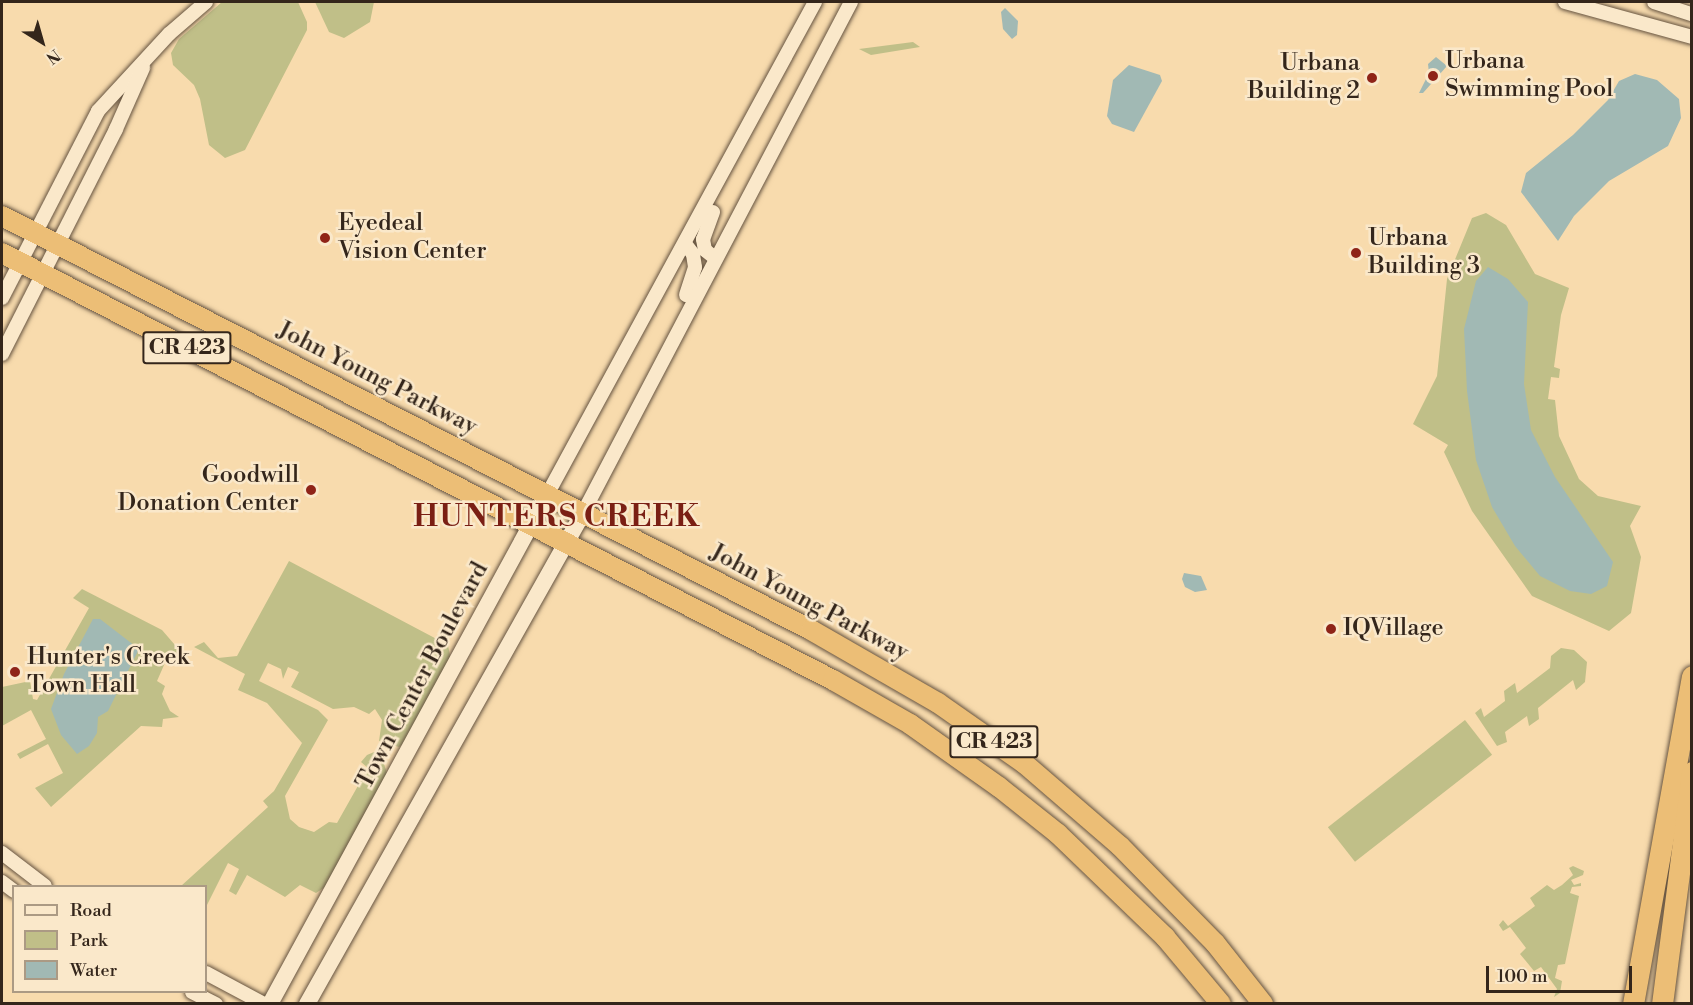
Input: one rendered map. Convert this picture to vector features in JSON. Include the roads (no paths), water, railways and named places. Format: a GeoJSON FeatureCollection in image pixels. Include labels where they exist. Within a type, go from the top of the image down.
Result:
{"type":"FeatureCollection","features":[{"type":"Feature","properties":{"kind":"highway","name":"John Young Parkway"},"geometry":{"type":"LineString","coordinates":[[2,216],[583,513],[884,670],[980,731],[1080,810],[1159,883],[1263,1004]]}},
{"type":"Feature","properties":{"kind":"highway","name":"CR 423"},"geometry":{"type":"LineString","coordinates":[[2,253],[833,680],[954,753],[1069,844],[1164,938],[1221,1004]]}},
{"type":"Feature","properties":{"kind":"highway"},"geometry":{"type":"LineString","coordinates":[[1633,1004],[1692,676]]}},
{"type":"Feature","properties":{"kind":"highway"},"geometry":{"type":"LineString","coordinates":[[1662,1004],[1692,772]]}},
{"type":"Feature","properties":{"kind":"main road","name":"Town Center Boulevard"},"geometry":{"type":"LineString","coordinates":[[270,1004],[547,495]]}},
{"type":"Feature","properties":{"kind":"main road"},"geometry":{"type":"LineString","coordinates":[[308,1004],[583,513]]}},
{"type":"Feature","properties":{"kind":"street"},"geometry":{"type":"LineString","coordinates":[[2,298],[98,111],[147,58],[206,2]]}},
{"type":"Feature","properties":{"kind":"street","name":"Town Center Boulevard"},"geometry":{"type":"LineString","coordinates":[[547,495],[686,244],[815,2]]}},
{"type":"Feature","properties":{"kind":"street"},"geometry":{"type":"LineString","coordinates":[[583,513],[656,368],[851,2]]}},
{"type":"Feature","properties":{"kind":"street"},"geometry":{"type":"LineString","coordinates":[[1565,2],[1692,37]]}},
{"type":"Feature","properties":{"kind":"street"},"geometry":{"type":"LineString","coordinates":[[1654,2],[1692,14]]}},
{"type":"Feature","properties":{"kind":"street"},"geometry":{"type":"LineString","coordinates":[[2,354],[109,143],[147,58]]}},
{"type":"Feature","properties":{"kind":"street"},"geometry":{"type":"LineString","coordinates":[[98,111],[109,129],[109,143]]}},
{"type":"Feature","properties":{"kind":"street","name":"Town Center Boulevard"},"geometry":{"type":"LineString","coordinates":[[715,258],[705,250],[703,239],[742,158],[748,128]]}},
{"type":"Feature","properties":{"kind":"street"},"geometry":{"type":"LineString","coordinates":[[656,368],[659,345],[692,284],[695,267],[693,254],[686,244]]}},
{"type":"Feature","properties":{"kind":"street"},"geometry":{"type":"LineString","coordinates":[[2,854],[44,885]]}},
{"type":"Feature","properties":{"kind":"street"},"geometry":{"type":"LineString","coordinates":[[207,974],[264,1004]]}},
{"type":"Feature","properties":{"kind":"street"},"geometry":{"type":"LineString","coordinates":[[194,993],[216,1004]]}},
{"type":"Feature","properties":{"kind":"water"},"geometry":{"type":"Polygon","coordinates":[[[1005,8],[1018,21],[1017,35],[1012,39],[1003,29],[1001,12],[1005,8]]]}},
{"type":"Feature","properties":{"kind":"water","name":"Urbana Swimming Pool"},"geometry":{"type":"Polygon","coordinates":[[[1436,57],[1447,66],[1423,93],[1419,93],[1429,73],[1428,64],[1436,57]]]}},
{"type":"Feature","properties":{"kind":"water"},"geometry":{"type":"Polygon","coordinates":[[[1129,65],[1160,75],[1162,81],[1134,132],[1112,124],[1107,116],[1113,80],[1129,65]]]}},
{"type":"Feature","properties":{"kind":"water"},"geometry":{"type":"Polygon","coordinates":[[[1635,74],[1657,80],[1679,99],[1681,118],[1668,146],[1609,181],[1574,216],[1558,241],[1521,192],[1526,173],[1573,135],[1608,100],[1619,81],[1635,74]]]}},
{"type":"Feature","properties":{"kind":"water"},"geometry":{"type":"Polygon","coordinates":[[[1488,267],[1508,279],[1528,302],[1524,384],[1531,430],[1555,477],[1613,562],[1607,586],[1591,594],[1570,591],[1540,576],[1515,546],[1492,507],[1476,460],[1467,391],[1464,329],[1476,281],[1488,267]]]}},
{"type":"Feature","properties":{"kind":"water"},"geometry":{"type":"Polygon","coordinates":[[[1184,573],[1201,576],[1207,590],[1195,592],[1185,587],[1182,579],[1184,573]]]}},
{"type":"Feature","properties":{"kind":"water"},"geometry":{"type":"Polygon","coordinates":[[[93,619],[100,619],[139,649],[108,711],[98,717],[97,733],[89,746],[77,754],[61,735],[51,709],[64,674],[93,619]]]}},
{"type":"Feature","properties":{"kind":"place","name":"Urbana Swimming Pool"},"geometry":{"type":"Point","coordinates":[1433,76]}},
{"type":"Feature","properties":{"kind":"place","name":"Urbana Building 2"},"geometry":{"type":"Point","coordinates":[1372,78]}},
{"type":"Feature","properties":{"kind":"place","name":"Eyedeal Vision Center"},"geometry":{"type":"Point","coordinates":[325,238]}},
{"type":"Feature","properties":{"kind":"place","name":"Urbana Building 3"},"geometry":{"type":"Point","coordinates":[1356,253]}},
{"type":"Feature","properties":{"kind":"place","name":"Goodwill Donation Center"},"geometry":{"type":"Point","coordinates":[311,490]}},
{"type":"Feature","properties":{"kind":"place","name":"IQVillage"},"geometry":{"type":"Point","coordinates":[1331,629]}},
{"type":"Feature","properties":{"kind":"place","name":"Hunter's Creek Town Hall"},"geometry":{"type":"Point","coordinates":[15,672]}},
{"type":"Feature","properties":{"kind":"district","name":"HUNTERS CREEK"},"geometry":{"type":"Point","coordinates":[557,517]}}]}
